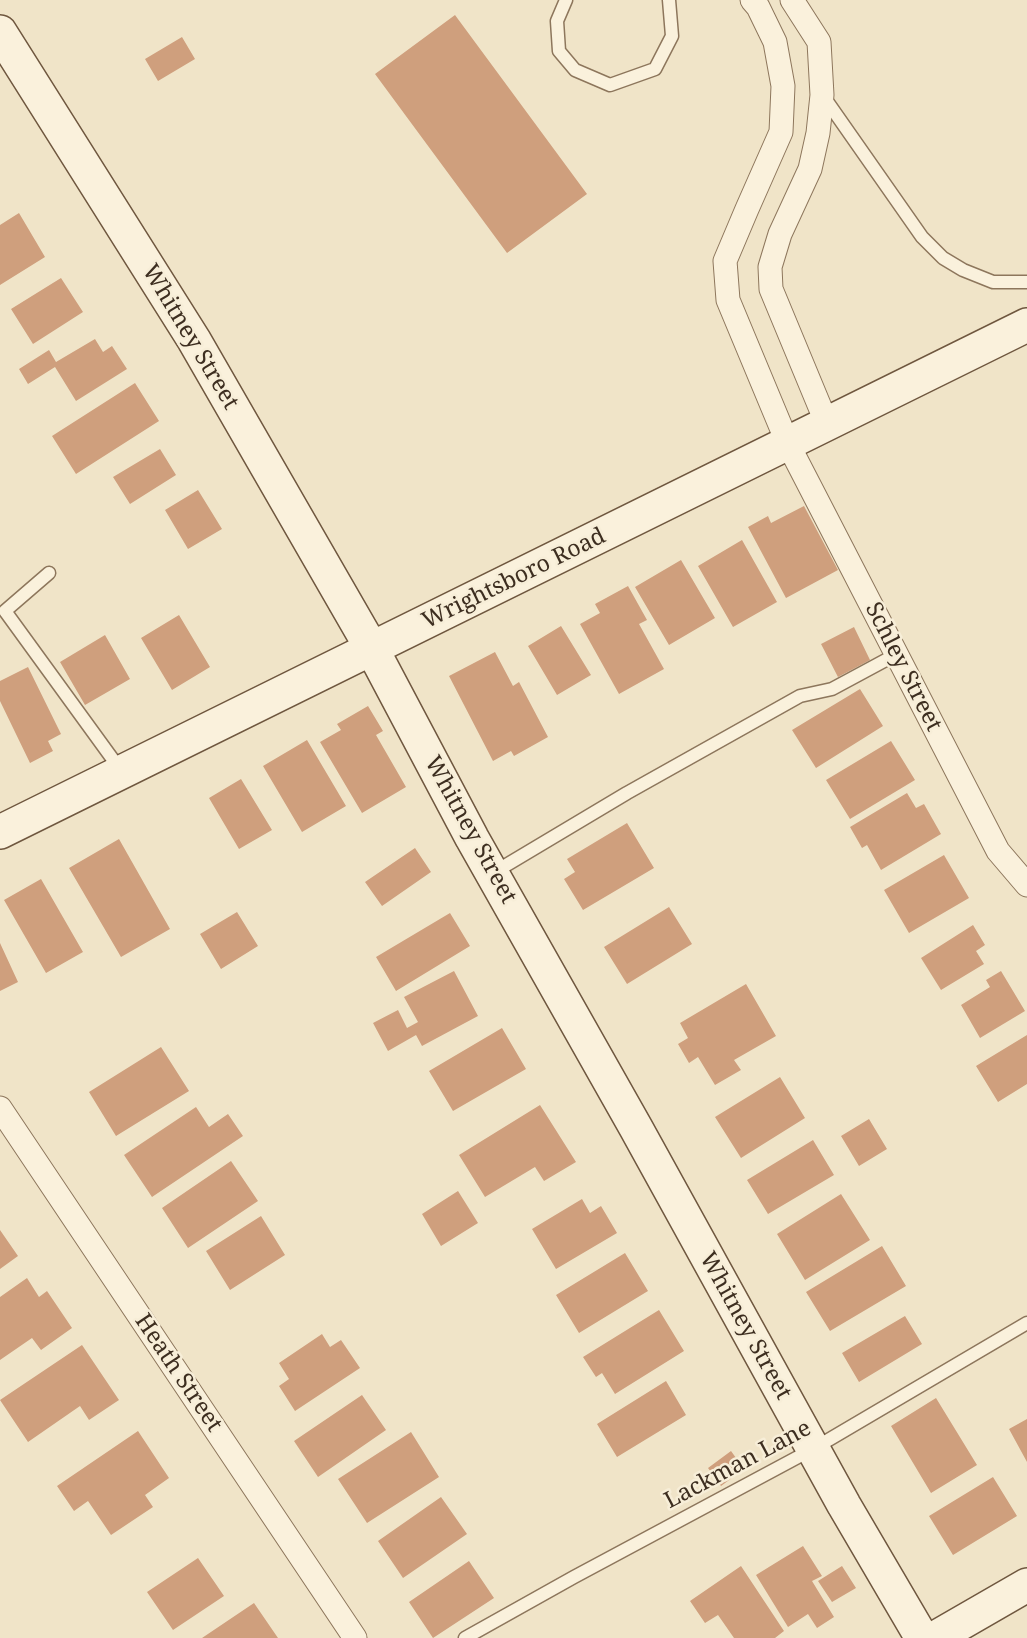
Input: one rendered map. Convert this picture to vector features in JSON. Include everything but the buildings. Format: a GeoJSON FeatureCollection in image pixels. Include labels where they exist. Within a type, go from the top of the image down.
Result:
{"type":"FeatureCollection","features":[{"type":"Feature","properties":{"kind":"street","name":"Schley Street"},"geometry":{"type":"LineString","coordinates":[[752,0],[775,42],[783,86],[781,132],[725,261],[728,300],[788,444],[998,851],[1027,886]]}},
{"type":"Feature","properties":{"kind":"street"},"geometry":{"type":"LineString","coordinates":[[792,0],[819,42],[822,95],[818,133],[810,169],[780,234],[769,267],[771,289],[827,424]]}},
{"type":"Feature","properties":{"kind":"street","name":"Whitney Street"},"geometry":{"type":"LineString","coordinates":[[0,32],[194,340],[372,649],[492,873],[813,1449],[922,1638]]}},
{"type":"Feature","properties":{"kind":"street","name":"Wrightsboro Road"},"geometry":{"type":"LineString","coordinates":[[0,832],[1027,325]]}},
{"type":"Feature","properties":{"kind":"street","name":"Heath Street"},"geometry":{"type":"LineString","coordinates":[[0,1108],[355,1638]]}},
{"type":"Feature","properties":{"kind":"street"},"geometry":{"type":"LineString","coordinates":[[935,1638],[1027,1585]]}},
{"type":"Feature","properties":{"kind":"lane"},"geometry":{"type":"LineString","coordinates":[[566,0],[557,21],[559,51],[575,70],[610,85],[656,69],[672,36],[670,0]]}},
{"type":"Feature","properties":{"kind":"lane"},"geometry":{"type":"LineString","coordinates":[[822,95],[922,237],[943,258],[963,270],[993,282],[1027,282]]}},
{"type":"Feature","properties":{"kind":"lane"},"geometry":{"type":"LineString","coordinates":[[49,573],[5,611],[122,772]]}},
{"type":"Feature","properties":{"kind":"lane"},"geometry":{"type":"LineString","coordinates":[[492,873],[800,696],[832,689],[897,654]]}},
{"type":"Feature","properties":{"kind":"lane","name":"Lackman Lane"},"geometry":{"type":"LineString","coordinates":[[465,1638],[813,1449],[1027,1323]]}}]}
